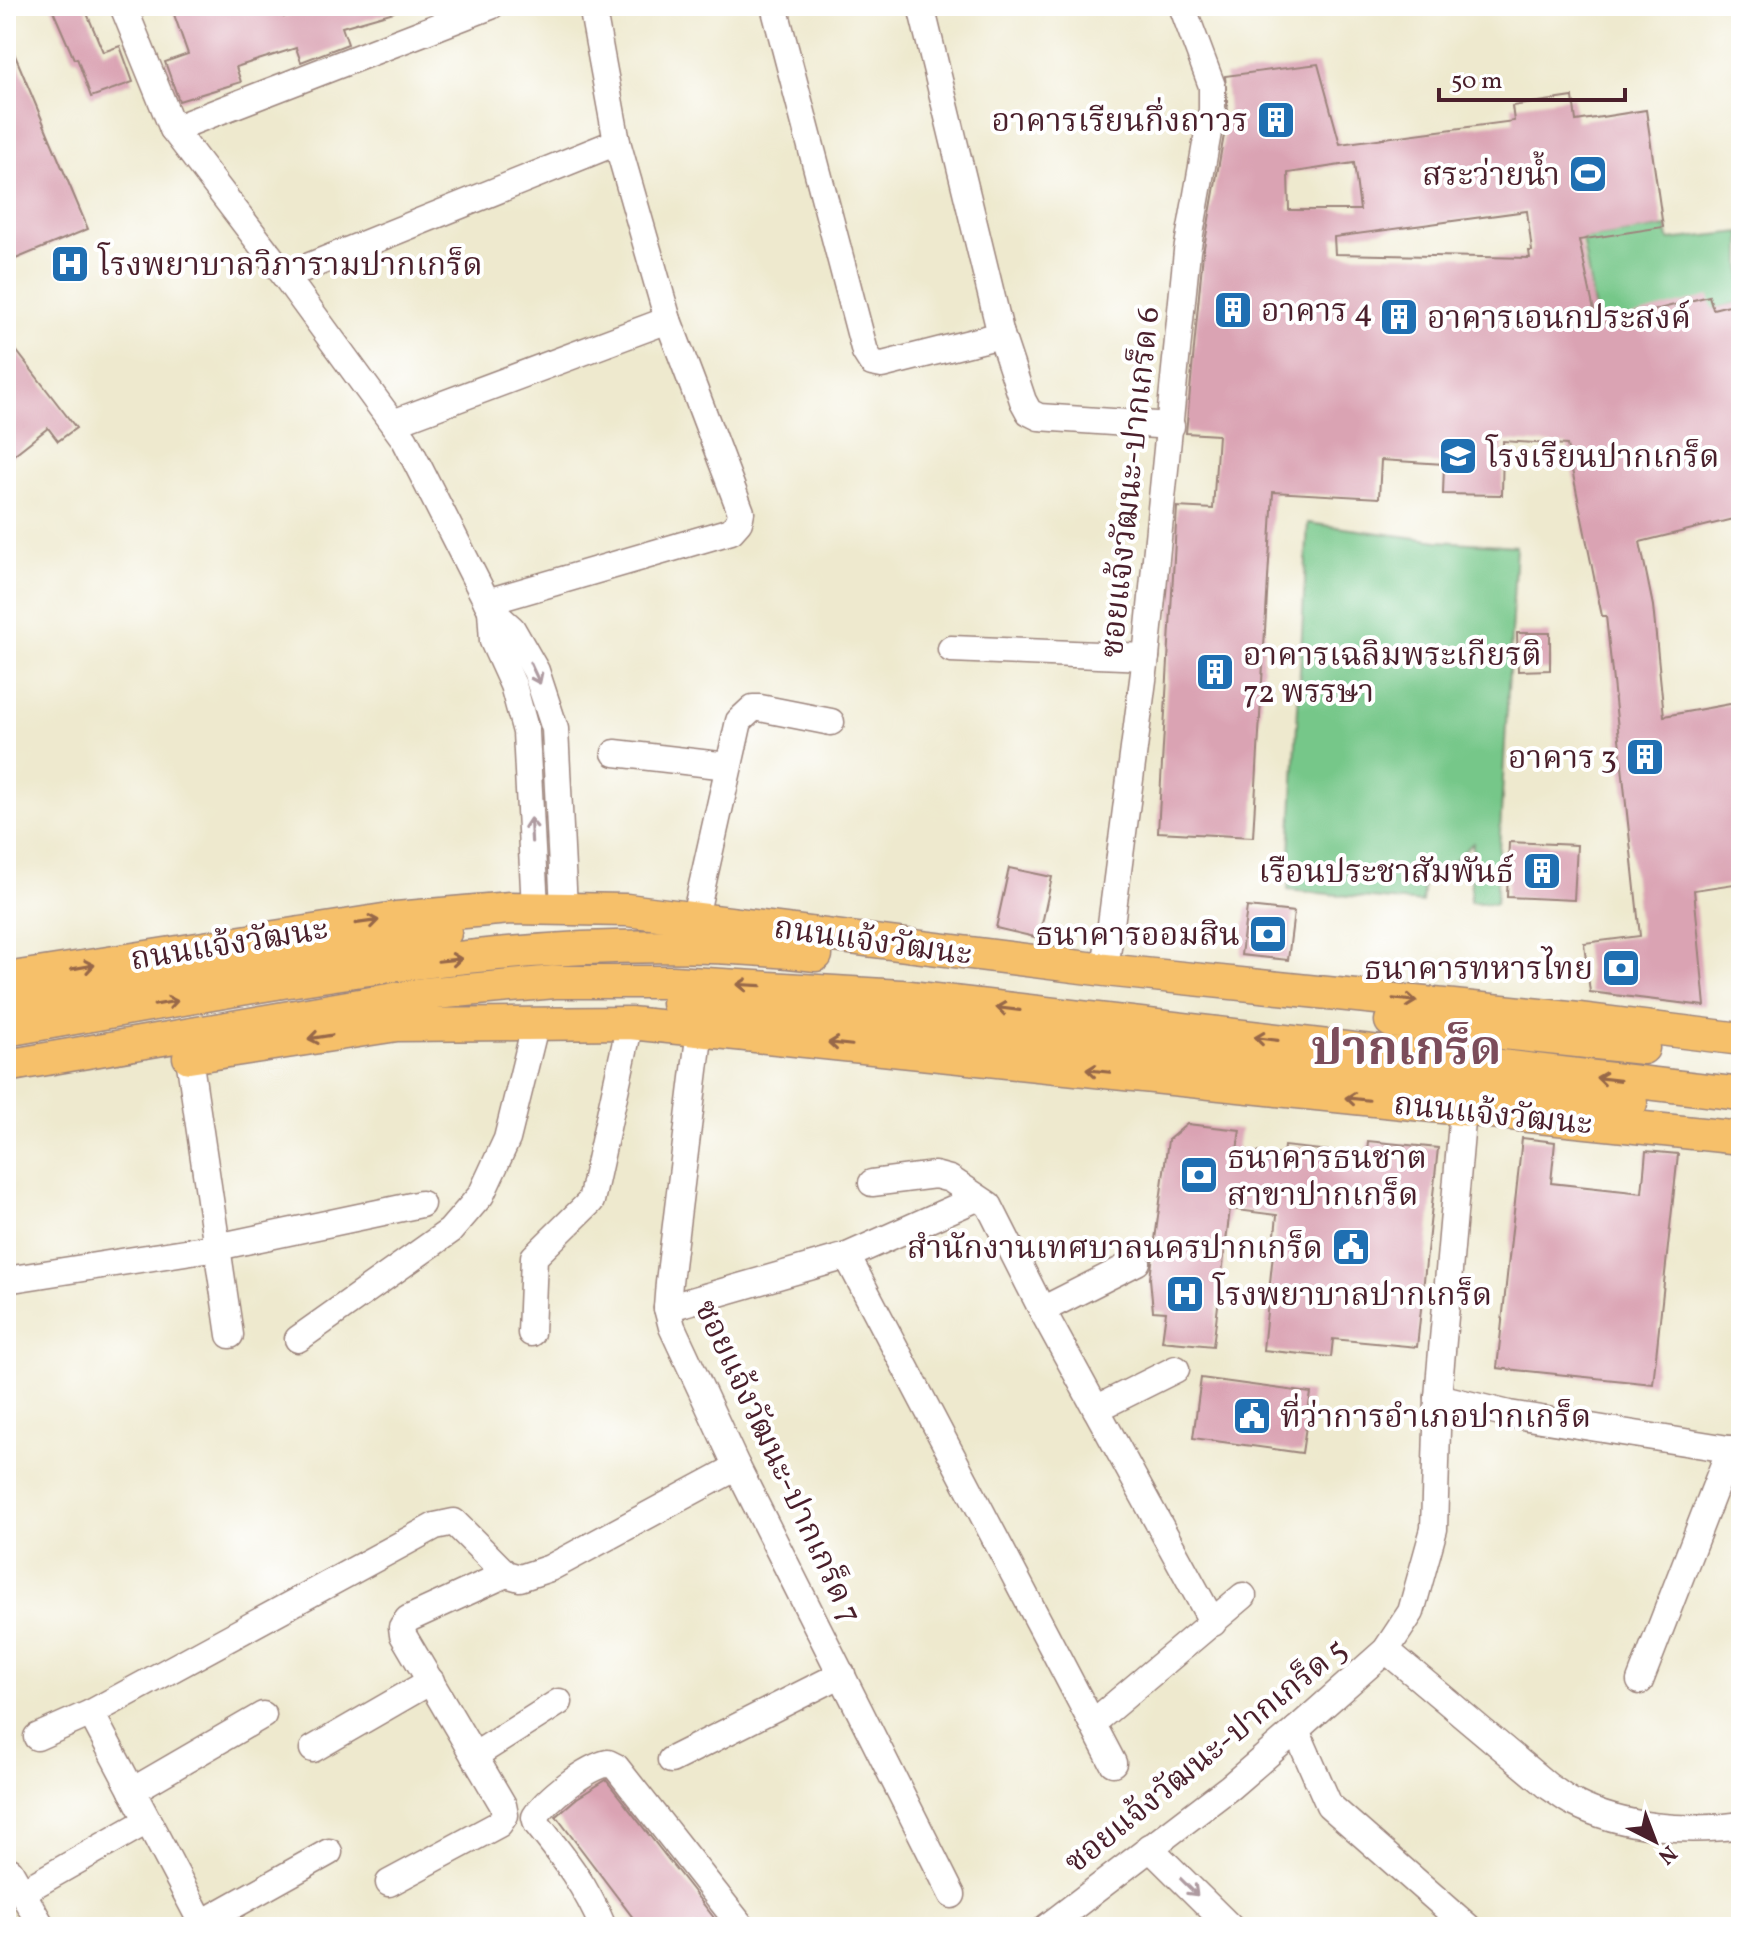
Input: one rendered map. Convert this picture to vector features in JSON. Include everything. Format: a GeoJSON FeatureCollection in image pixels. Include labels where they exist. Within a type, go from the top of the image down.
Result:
{"type":"FeatureCollection","features":[{"type":"Feature","properties":{"kind":"main road","name":"ถนนแจ้งวัฒนะ"},"geometry":{"type":"LineString","coordinates":[[6,979],[368,921],[449,912],[550,908],[627,910],[1105,970],[1579,1019],[1741,1039]]}},
{"type":"Feature","properties":{"kind":"main road"},"geometry":{"type":"LineString","coordinates":[[6,1004],[377,943],[521,926],[596,923],[660,929],[768,949]]}},
{"type":"Feature","properties":{"kind":"main road","name":"ถนนแจ้งวัฒนะ"},"geometry":{"type":"LineString","coordinates":[[6,1030],[416,963],[552,949],[659,945],[768,949],[1741,1059]]}},
{"type":"Feature","properties":{"kind":"main road","name":"ถนนแจ้งวัฒนะ"},"geometry":{"type":"LineString","coordinates":[[6,1066],[424,994],[555,982],[673,982],[901,996],[1741,1094]]}},
{"type":"Feature","properties":{"kind":"main road"},"geometry":{"type":"LineString","coordinates":[[397,1025],[545,1003],[634,999],[858,1019],[1139,1052],[1741,1115]]}},
{"type":"Feature","properties":{"kind":"main road","name":"ถนนแจ้งวัฒนะ"},"geometry":{"type":"LineString","coordinates":[[6,1088],[397,1025],[630,1023],[1741,1138]]}},
{"type":"Feature","properties":{"kind":"street"},"geometry":{"type":"LineString","coordinates":[[123,6],[173,129],[405,440],[489,606],[493,641],[513,685],[526,732],[550,908]]}},
{"type":"Feature","properties":{"kind":"street"},"geometry":{"type":"LineString","coordinates":[[173,129],[491,6]]}},
{"type":"Feature","properties":{"kind":"street"},"geometry":{"type":"LineString","coordinates":[[489,606],[731,531],[739,522],[741,512],[668,320],[617,142],[592,6]]}},
{"type":"Feature","properties":{"kind":"street"},"geometry":{"type":"LineString","coordinates":[[774,6],[865,352],[872,363],[882,365],[1001,335]]}},
{"type":"Feature","properties":{"kind":"street"},"geometry":{"type":"LineString","coordinates":[[921,6],[1001,335],[1029,412],[1039,417],[1171,426]]}},
{"type":"Feature","properties":{"kind":"street","name":"ซอยแจ้งวัฒนะ-ปากเกร็ด 6"},"geometry":{"type":"LineString","coordinates":[[1105,970],[1146,657],[1187,251],[1212,110],[1212,86],[1182,6]]}},
{"type":"Feature","properties":{"kind":"street"},"geometry":{"type":"LineString","coordinates":[[285,276],[617,142]]}},
{"type":"Feature","properties":{"kind":"street"},"geometry":{"type":"LineString","coordinates":[[393,423],[668,320]]}},
{"type":"Feature","properties":{"kind":"street"},"geometry":{"type":"LineString","coordinates":[[951,649],[1146,657]]}},
{"type":"Feature","properties":{"kind":"street"},"geometry":{"type":"LineString","coordinates":[[695,917],[739,721],[753,708],[831,722]]}},
{"type":"Feature","properties":{"kind":"street"},"geometry":{"type":"LineString","coordinates":[[615,753],[728,766]]}},
{"type":"Feature","properties":{"kind":"street"},"geometry":{"type":"LineString","coordinates":[[298,1339],[450,1231],[481,1195],[507,1139],[536,1022]]}},
{"type":"Feature","properties":{"kind":"street"},"geometry":{"type":"LineString","coordinates":[[531,1333],[534,1257],[591,1201],[630,1023]]}},
{"type":"Feature","properties":{"kind":"street","name":"ซอยแจ้งวัฒนะ-ปากเกร็ด 7"},"geometry":{"type":"LineString","coordinates":[[700,1029],[667,1308],[672,1327],[737,1467],[952,1895]]}},
{"type":"Feature","properties":{"kind":"street"},"geometry":{"type":"LineString","coordinates":[[189,1057],[230,1335]]}},
{"type":"Feature","properties":{"kind":"street","name":"ซอยแจ้งวัฒนะ-ปากเกร็ด 5"},"geometry":{"type":"LineString","coordinates":[[1047,1927],[1230,1787],[1296,1730],[1386,1650],[1411,1612],[1434,1529],[1438,1397],[1463,1110]]}},
{"type":"Feature","properties":{"kind":"street"},"geometry":{"type":"LineString","coordinates":[[872,1183],[935,1175],[950,1179],[989,1205],[1042,1310],[1213,1623]]}},
{"type":"Feature","properties":{"kind":"street"},"geometry":{"type":"LineString","coordinates":[[667,1308],[847,1256],[977,1198]]}},
{"type":"Feature","properties":{"kind":"street"},"geometry":{"type":"LineString","coordinates":[[6,1280],[217,1247],[421,1204]]}},
{"type":"Feature","properties":{"kind":"street"},"geometry":{"type":"LineString","coordinates":[[847,1256],[1113,1763]]}},
{"type":"Feature","properties":{"kind":"street"},"geometry":{"type":"LineString","coordinates":[[1042,1310],[1137,1262]]}},
{"type":"Feature","properties":{"kind":"street"},"geometry":{"type":"LineString","coordinates":[[1096,1409],[1176,1369]]}},
{"type":"Feature","properties":{"kind":"street"},"geometry":{"type":"LineString","coordinates":[[1438,1397],[1509,1414],[1736,1450],[1640,1681]]}},
{"type":"Feature","properties":{"kind":"street"},"geometry":{"type":"LineString","coordinates":[[37,1737],[91,1713],[435,1526],[454,1522],[506,1574],[520,1578],[550,1568],[737,1467]]}},
{"type":"Feature","properties":{"kind":"street"},"geometry":{"type":"LineString","coordinates":[[389,1883],[499,1824],[505,1815],[503,1805],[403,1635],[402,1627],[408,1619],[506,1574]]}},
{"type":"Feature","properties":{"kind":"street"},"geometry":{"type":"LineString","coordinates":[[1093,1723],[1243,1596]]}},
{"type":"Feature","properties":{"kind":"street"},"geometry":{"type":"LineString","coordinates":[[1386,1650],[1548,1786],[1574,1803],[1621,1820],[1648,1824],[1701,1829],[1741,1825]]}},
{"type":"Feature","properties":{"kind":"street"},"geometry":{"type":"LineString","coordinates":[[671,1760],[842,1674]]}},
{"type":"Feature","properties":{"kind":"street"},"geometry":{"type":"LineString","coordinates":[[313,1749],[431,1681]]}},
{"type":"Feature","properties":{"kind":"street"},"geometry":{"type":"LineString","coordinates":[[474,1756],[559,1702]]}},
{"type":"Feature","properties":{"kind":"street"},"geometry":{"type":"LineString","coordinates":[[91,1713],[203,1925],[329,1852]]}},
{"type":"Feature","properties":{"kind":"street"},"geometry":{"type":"LineString","coordinates":[[132,1791],[263,1715]]}},
{"type":"Feature","properties":{"kind":"street"},"geometry":{"type":"LineString","coordinates":[[1296,1730],[1329,1805],[1468,1927]]}},
{"type":"Feature","properties":{"kind":"street"},"geometry":{"type":"LineString","coordinates":[[603,1927],[590,1894],[537,1824],[535,1817],[542,1805],[596,1765],[608,1763],[616,1767],[742,1927]]}},
{"type":"Feature","properties":{"kind":"street"},"geometry":{"type":"LineString","coordinates":[[42,1927],[16,1882],[147,1821]]}},
{"type":"Feature","properties":{"kind":"street"},"geometry":{"type":"LineString","coordinates":[[1149,1847],[1230,1927]]}},
{"type":"Feature","properties":{"kind":"green space"},"geometry":{"type":"Polygon","coordinates":[[[1667,227],[1669,240],[1741,232],[1741,302],[1600,340],[1582,239],[1667,227]]]}},
{"type":"Feature","properties":{"kind":"green space"},"geometry":{"type":"Polygon","coordinates":[[[1308,523],[1438,541],[1516,546],[1496,904],[1470,902],[1473,843],[1445,869],[1425,873],[1422,903],[1288,890],[1308,523]]]}},
{"type":"Feature","properties":{"kind":"building"},"geometry":{"type":"Polygon","coordinates":[[[51,6],[84,6],[103,52],[120,46],[133,82],[91,97],[77,58],[74,59],[51,6]]]}},
{"type":"Feature","properties":{"kind":"building"},"geometry":{"type":"Polygon","coordinates":[[[171,6],[281,6],[284,17],[313,6],[394,6],[394,12],[342,27],[348,44],[301,62],[296,48],[236,67],[241,82],[179,101],[165,62],[188,54],[171,6]]]}},
{"type":"Feature","properties":{"kind":"building"},"geometry":{"type":"Polygon","coordinates":[[[6,34],[88,229],[6,263],[6,34]]]}},
{"type":"Feature","properties":{"kind":"building"},"geometry":{"type":"Polygon","coordinates":[[[1318,64],[1340,144],[1514,121],[1512,106],[1573,97],[1576,121],[1646,110],[1663,227],[1579,240],[1597,325],[1709,296],[1713,309],[1741,302],[1741,517],[1640,542],[1653,606],[1664,716],[1741,702],[1741,883],[1694,890],[1705,1006],[1590,992],[1584,943],[1640,936],[1606,616],[1602,616],[1567,445],[1503,441],[1502,495],[1443,494],[1444,464],[1381,460],[1379,498],[1273,492],[1253,837],[1158,832],[1177,507],[1213,509],[1218,435],[1186,433],[1203,253],[1228,113],[1225,76],[1318,64]],[[1354,163],[1288,173],[1289,210],[1360,210],[1354,163]],[[1527,211],[1334,237],[1335,254],[1530,258],[1529,251],[1532,251],[1527,211]]]}},
{"type":"Feature","properties":{"kind":"building"},"geometry":{"type":"Polygon","coordinates":[[[6,337],[76,428],[58,441],[48,428],[6,461],[6,337]]]}},
{"type":"Feature","properties":{"kind":"building"},"geometry":{"type":"Polygon","coordinates":[[[1517,633],[1550,633],[1550,670],[1518,671],[1517,633]]]}},
{"type":"Feature","properties":{"kind":"building","name":"เรือนประชาสัมพันธ์"},"geometry":{"type":"Polygon","coordinates":[[[1509,842],[1577,845],[1574,900],[1507,897],[1509,842]]]}},
{"type":"Feature","properties":{"kind":"building"},"geometry":{"type":"Polygon","coordinates":[[[1009,868],[1052,877],[1039,938],[996,928],[1009,868]]]}},
{"type":"Feature","properties":{"kind":"building","name":"ธนาคารออมสิน"},"geometry":{"type":"Polygon","coordinates":[[[1247,907],[1294,912],[1288,960],[1241,955],[1247,907]]]}},
{"type":"Feature","properties":{"kind":"building","name":"สำนักงานเทศบาลนครปากเกร็ด"},"geometry":{"type":"Polygon","coordinates":[[[1187,1124],[1240,1130],[1237,1150],[1283,1155],[1284,1146],[1367,1155],[1368,1141],[1438,1148],[1417,1347],[1333,1339],[1331,1357],[1263,1350],[1277,1215],[1230,1209],[1213,1346],[1162,1341],[1166,1312],[1153,1311],[1150,1278],[1168,1140],[1187,1124]]]}},
{"type":"Feature","properties":{"kind":"building"},"geometry":{"type":"Polygon","coordinates":[[[1522,1138],[1555,1142],[1551,1183],[1642,1193],[1646,1151],[1678,1154],[1653,1384],[1497,1368],[1522,1138]]]}},
{"type":"Feature","properties":{"kind":"building","name":"ที่ว่าการอำเภอปากเกร็ด"},"geometry":{"type":"Polygon","coordinates":[[[1201,1378],[1311,1393],[1302,1453],[1193,1438],[1201,1378]]]}},
{"type":"Feature","properties":{"kind":"building"},"geometry":{"type":"Polygon","coordinates":[[[606,1780],[721,1927],[640,1927],[556,1816],[606,1780]]]}},
{"type":"Feature","properties":{"kind":"place","name":"อาคารเรียนกึ่งถาวร"},"geometry":{"type":"Point","coordinates":[1276,120]}},
{"type":"Feature","properties":{"kind":"place","name":"สระว่ายน้ำ"},"geometry":{"type":"Point","coordinates":[1588,174]}},
{"type":"Feature","properties":{"kind":"place","name":"โรงพยาบาลวิภารามปากเกร็ด"},"geometry":{"type":"Point","coordinates":[70,264]}},
{"type":"Feature","properties":{"kind":"place","name":"อาคาร 4"},"geometry":{"type":"Point","coordinates":[1233,310]}},
{"type":"Feature","properties":{"kind":"place","name":"อาคารเอนกประสงค์"},"geometry":{"type":"Point","coordinates":[1399,317]}},
{"type":"Feature","properties":{"kind":"place","name":"โรงเรียนปากเกร็ด"},"geometry":{"type":"Point","coordinates":[1458,456]}},
{"type":"Feature","properties":{"kind":"place","name":"อาคารเฉลิมพระเกียรติ 72 พรรษา"},"geometry":{"type":"Point","coordinates":[1215,672]}},
{"type":"Feature","properties":{"kind":"place","name":"อาคาร 3"},"geometry":{"type":"Point","coordinates":[1645,757]}},
{"type":"Feature","properties":{"kind":"place","name":"เรือนประชาสัมพันธ์"},"geometry":{"type":"Point","coordinates":[1542,871]}},
{"type":"Feature","properties":{"kind":"place","name":"ธนาคารออมสิน"},"geometry":{"type":"Point","coordinates":[1268,934]}},
{"type":"Feature","properties":{"kind":"place","name":"ธนาคารทหารไทย"},"geometry":{"type":"Point","coordinates":[1621,968]}},
{"type":"Feature","properties":{"kind":"place","name":"ธนาคารธนชาต สาขาปากเกร็ด"},"geometry":{"type":"Point","coordinates":[1199,1175]}},
{"type":"Feature","properties":{"kind":"place","name":"สำนักงานเทศบาลนครปากเกร็ด"},"geometry":{"type":"Point","coordinates":[1351,1247]}},
{"type":"Feature","properties":{"kind":"place","name":"โรงพยาบาลปากเกร็ด"},"geometry":{"type":"Point","coordinates":[1185,1294]}},
{"type":"Feature","properties":{"kind":"place","name":"ที่ว่าการอำเภอปากเกร็ด"},"geometry":{"type":"Point","coordinates":[1252,1416]}},
{"type":"Feature","properties":{"kind":"district","name":"ปากเกร็ด"},"geometry":{"type":"Point","coordinates":[1406,1047]}}]}
